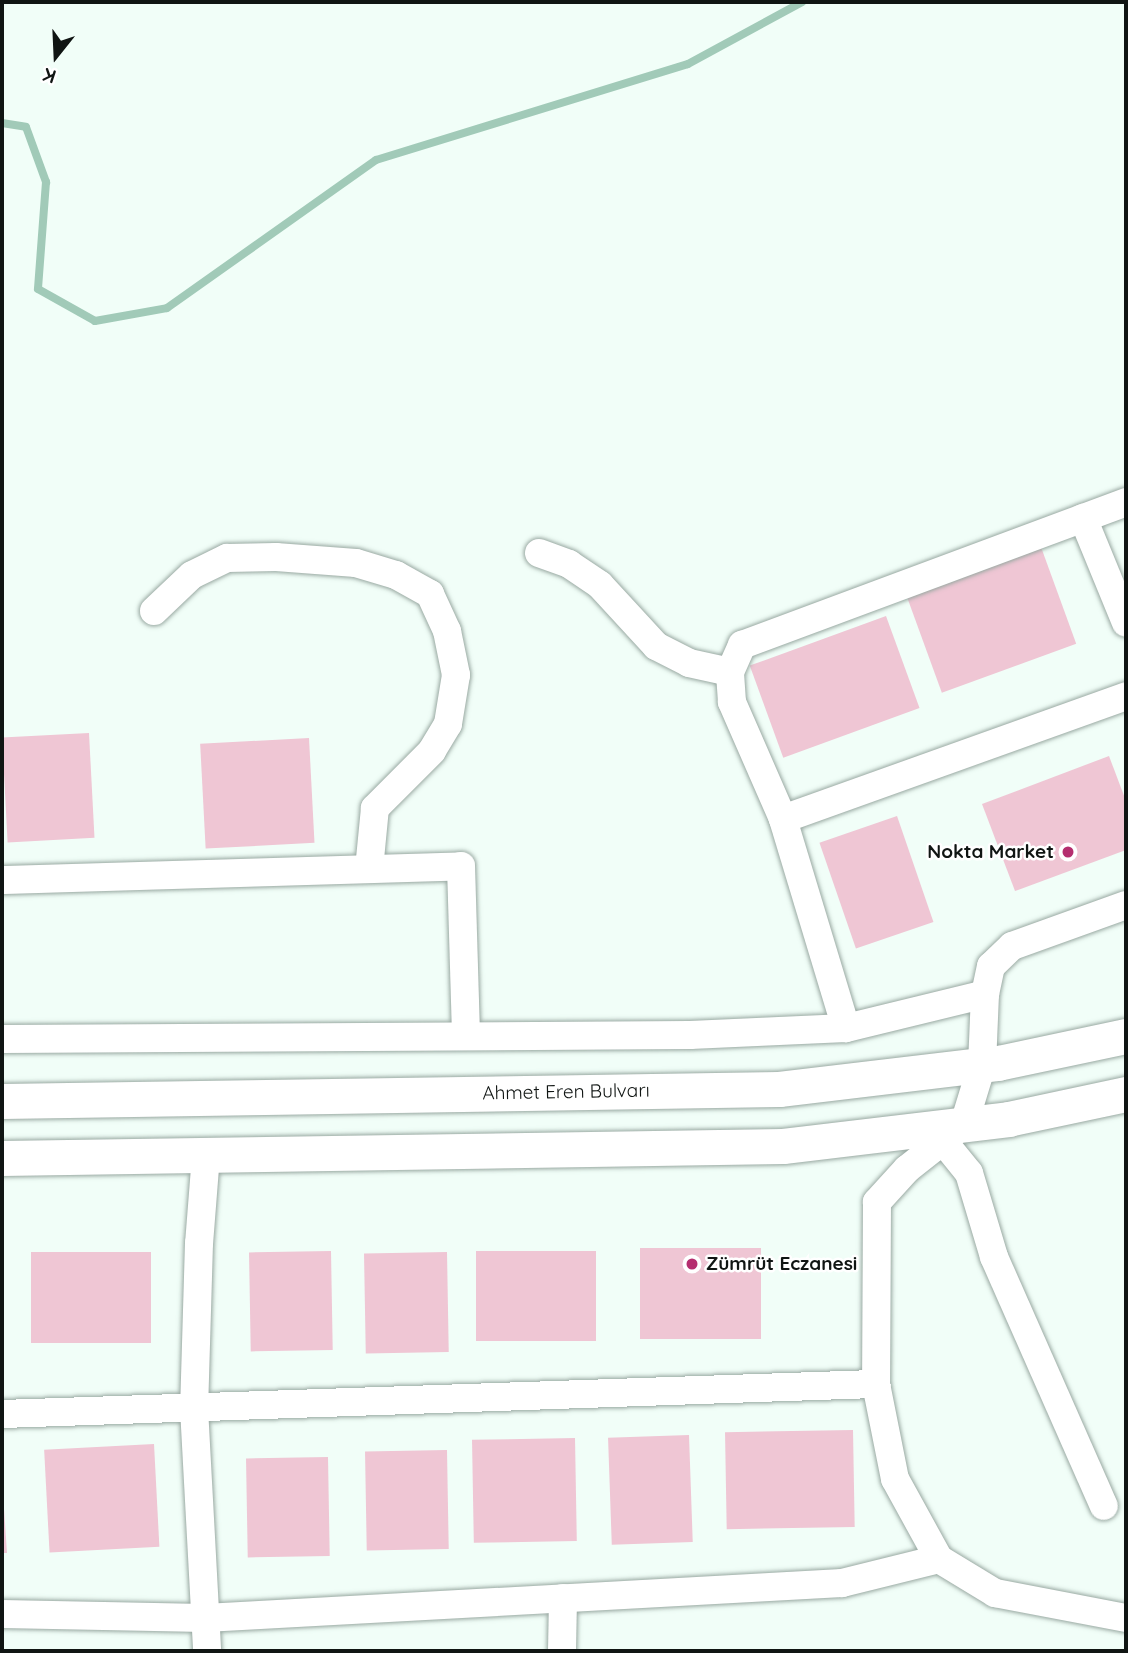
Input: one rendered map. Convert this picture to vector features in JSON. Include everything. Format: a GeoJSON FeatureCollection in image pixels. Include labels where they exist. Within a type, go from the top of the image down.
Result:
{"type":"FeatureCollection","features":[{"type":"Feature","properties":{"kind":"main road","name":"Ahmet Eren Bulvarı"},"geometry":{"type":"LineString","coordinates":[[2,1101],[779,1089],[982,1065],[1126,1036]]}},
{"type":"Feature","properties":{"kind":"main road"},"geometry":{"type":"LineString","coordinates":[[2,1158],[783,1146],[954,1133],[1126,1094]]}},
{"type":"Feature","properties":{"kind":"street"},"geometry":{"type":"LineString","coordinates":[[846,1028],[783,819],[732,702],[730,672],[742,645],[1126,502]]}},
{"type":"Feature","properties":{"kind":"street"},"geometry":{"type":"LineString","coordinates":[[1083,518],[1126,623]]}},
{"type":"Feature","properties":{"kind":"street"},"geometry":{"type":"LineString","coordinates":[[539,553],[569,564],[600,585],[656,646],[689,663],[730,672]]}},
{"type":"Feature","properties":{"kind":"street"},"geometry":{"type":"LineString","coordinates":[[155,611],[192,575],[227,558],[275,557],[356,563],[396,575],[430,594],[447,631],[456,675],[448,724],[432,751],[375,808],[369,869]]}},
{"type":"Feature","properties":{"kind":"street"},"geometry":{"type":"LineString","coordinates":[[783,819],[1126,696]]}},
{"type":"Feature","properties":{"kind":"street"},"geometry":{"type":"LineString","coordinates":[[2,880],[461,866],[466,1036]]}},
{"type":"Feature","properties":{"kind":"street"},"geometry":{"type":"LineString","coordinates":[[1126,905],[1012,946],[991,966],[985,994],[982,1065],[954,1133],[907,1169],[877,1202],[876,1384],[895,1479],[939,1559],[995,1593],[1126,1618]]}},
{"type":"Feature","properties":{"kind":"street"},"geometry":{"type":"LineString","coordinates":[[2,1039],[690,1035],[846,1028],[985,994]]}},
{"type":"Feature","properties":{"kind":"street"},"geometry":{"type":"LineString","coordinates":[[954,1133],[994,1256],[1104,1506]]}},
{"type":"Feature","properties":{"kind":"street"},"geometry":{"type":"LineString","coordinates":[[206,1155],[199,1243],[194,1408],[207,1651]]}},
{"type":"Feature","properties":{"kind":"street"},"geometry":{"type":"LineString","coordinates":[[2,1414],[876,1384]]}},
{"type":"Feature","properties":{"kind":"street"},"geometry":{"type":"LineString","coordinates":[[2,1614],[205,1618],[842,1583],[939,1559]]}},
{"type":"Feature","properties":{"kind":"street"},"geometry":{"type":"LineString","coordinates":[[562,1651],[563,1598]]}},
{"type":"Feature","properties":{"kind":"building"},"geometry":{"type":"Polygon","coordinates":[[[1041,547],[1076,644],[942,693],[907,596],[1041,547]]]}},
{"type":"Feature","properties":{"kind":"building"},"geometry":{"type":"Polygon","coordinates":[[[886,616],[920,708],[783,758],[750,666],[886,616]]]}},
{"type":"Feature","properties":{"kind":"building"},"geometry":{"type":"Polygon","coordinates":[[[89,733],[94,838],[8,842],[2,738],[89,733]]]}},
{"type":"Feature","properties":{"kind":"building"},"geometry":{"type":"Polygon","coordinates":[[[309,738],[314,843],[206,849],[200,744],[309,738]]]}},
{"type":"Feature","properties":{"kind":"building"},"geometry":{"type":"Polygon","coordinates":[[[1109,756],[1126,801],[1126,850],[1015,891],[982,804],[1109,756]]]}},
{"type":"Feature","properties":{"kind":"building"},"geometry":{"type":"Polygon","coordinates":[[[897,816],[933,922],[856,949],[819,843],[897,816]]]}},
{"type":"Feature","properties":{"kind":"building"},"geometry":{"type":"Polygon","coordinates":[[[640,1248],[761,1248],[761,1339],[640,1339],[640,1248]]]}},
{"type":"Feature","properties":{"kind":"building"},"geometry":{"type":"Polygon","coordinates":[[[331,1251],[333,1350],[251,1351],[249,1252],[331,1251]]]}},
{"type":"Feature","properties":{"kind":"building"},"geometry":{"type":"Polygon","coordinates":[[[476,1251],[596,1251],[596,1341],[476,1341],[476,1251]]]}},
{"type":"Feature","properties":{"kind":"building"},"geometry":{"type":"Polygon","coordinates":[[[31,1252],[151,1252],[151,1343],[31,1343],[31,1252]]]}},
{"type":"Feature","properties":{"kind":"building"},"geometry":{"type":"Polygon","coordinates":[[[447,1252],[449,1352],[366,1353],[364,1253],[447,1252]]]}},
{"type":"Feature","properties":{"kind":"building"},"geometry":{"type":"Polygon","coordinates":[[[853,1430],[855,1527],[727,1529],[725,1432],[853,1430]]]}},
{"type":"Feature","properties":{"kind":"building"},"geometry":{"type":"Polygon","coordinates":[[[689,1435],[693,1542],[612,1545],[608,1438],[689,1435]]]}},
{"type":"Feature","properties":{"kind":"building"},"geometry":{"type":"Polygon","coordinates":[[[575,1438],[577,1541],[474,1543],[472,1440],[575,1438]]]}},
{"type":"Feature","properties":{"kind":"building"},"geometry":{"type":"Polygon","coordinates":[[[154,1444],[159,1547],[50,1553],[44,1450],[154,1444]]]}},
{"type":"Feature","properties":{"kind":"building"},"geometry":{"type":"Polygon","coordinates":[[[447,1450],[449,1549],[367,1550],[365,1451],[447,1450]]]}},
{"type":"Feature","properties":{"kind":"building"},"geometry":{"type":"Polygon","coordinates":[[[328,1457],[330,1556],[248,1557],[246,1458],[328,1457]]]}},
{"type":"Feature","properties":{"kind":"building"},"geometry":{"type":"Polygon","coordinates":[[[2,1479],[7,1553],[2,1553],[2,1479]]]}},
{"type":"Feature","properties":{"kind":"waterway"},"geometry":{"type":"LineString","coordinates":[[2,123],[26,127],[46,182],[38,289],[95,321],[167,308],[376,160],[688,64],[802,2]]}},
{"type":"Feature","properties":{"kind":"place","name":"Nokta Market"},"geometry":{"type":"Point","coordinates":[1068,852]}},
{"type":"Feature","properties":{"kind":"place","name":"Zümrüt Eczanesi"},"geometry":{"type":"Point","coordinates":[692,1264]}}]}
